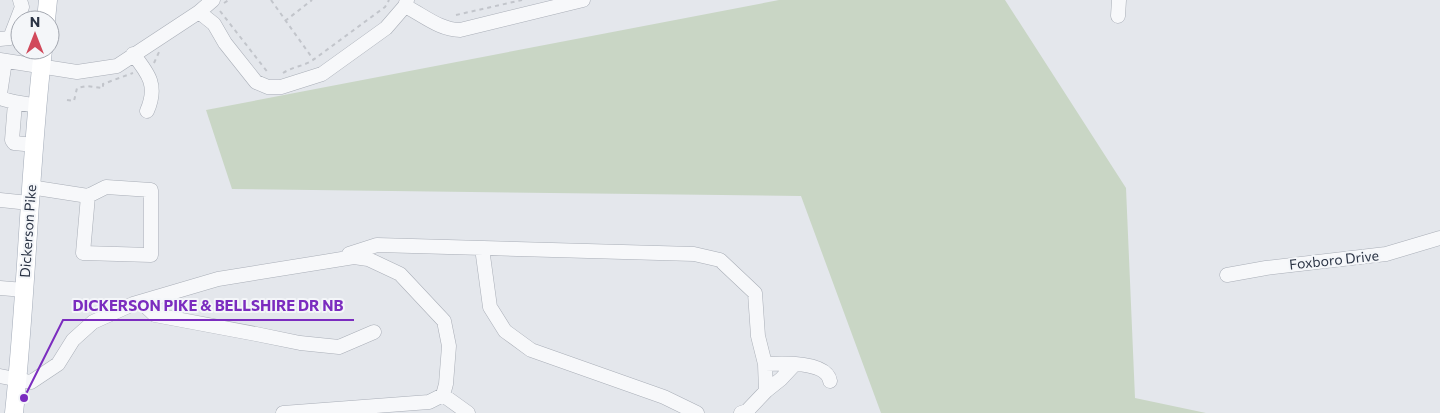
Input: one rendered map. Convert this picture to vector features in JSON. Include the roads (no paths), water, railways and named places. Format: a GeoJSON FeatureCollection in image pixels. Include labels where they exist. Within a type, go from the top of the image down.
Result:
{"type":"FeatureCollection","features":[{"type":"Feature","properties":{"kind":"main road","name":"Dickerson Pike"},"geometry":{"type":"LineString","coordinates":[[14,413],[9,377],[24,290],[42,60]]}},
{"type":"Feature","properties":{"kind":"street"},"geometry":{"type":"LineString","coordinates":[[0,39],[10,38],[22,7],[20,0]]}},
{"type":"Feature","properties":{"kind":"street"},"geometry":{"type":"LineString","coordinates":[[199,12],[214,24],[225,43],[256,82],[268,87],[281,87],[322,74],[386,28],[406,3],[442,27],[450,30],[460,30],[583,0]]}},
{"type":"Feature","properties":{"kind":"street"},"geometry":{"type":"LineString","coordinates":[[1118,16],[1119,0]]}},
{"type":"Feature","properties":{"kind":"street"},"geometry":{"type":"LineString","coordinates":[[47,60],[77,72],[117,66],[199,12],[216,4]]}},
{"type":"Feature","properties":{"kind":"street"},"geometry":{"type":"LineString","coordinates":[[133,54],[148,73],[152,88],[152,98],[147,111]]}},
{"type":"Feature","properties":{"kind":"street"},"geometry":{"type":"LineString","coordinates":[[16,60],[3,61],[0,94],[3,99],[15,103],[38,106]]}},
{"type":"Feature","properties":{"kind":"street"},"geometry":{"type":"LineString","coordinates":[[15,103],[12,140],[14,143],[35,145]]}},
{"type":"Feature","properties":{"kind":"street"},"geometry":{"type":"LineString","coordinates":[[0,200],[30,195],[88,196],[106,187],[151,190],[151,255],[83,253],[88,196]]}},
{"type":"Feature","properties":{"kind":"street","name":"Foxboro Drive"},"geometry":{"type":"LineString","coordinates":[[1226,275],[1266,268],[1386,254],[1440,238]]}},
{"type":"Feature","properties":{"kind":"street"},"geometry":{"type":"LineString","coordinates":[[327,261],[377,245],[694,254],[720,260],[755,294],[758,336],[765,364],[766,391]]}},
{"type":"Feature","properties":{"kind":"street"},"geometry":{"type":"LineString","coordinates":[[482,248],[490,307],[505,331],[531,350],[664,397],[697,413]]}},
{"type":"Feature","properties":{"kind":"street"},"geometry":{"type":"LineString","coordinates":[[9,377],[31,382],[58,364],[73,340],[93,322],[141,302],[218,279],[354,257],[368,259],[400,274],[444,321],[449,346],[446,384],[443,394],[429,402],[283,413]]}},
{"type":"Feature","properties":{"kind":"street"},"geometry":{"type":"LineString","coordinates":[[0,288],[24,290]]}},
{"type":"Feature","properties":{"kind":"street"},"geometry":{"type":"LineString","coordinates":[[141,302],[155,315],[300,344],[339,347],[374,332]]}},
{"type":"Feature","properties":{"kind":"street"},"geometry":{"type":"LineString","coordinates":[[765,364],[795,364],[816,367],[825,370],[830,381]]}},
{"type":"Feature","properties":{"kind":"street"},"geometry":{"type":"LineString","coordinates":[[741,413],[747,411],[795,364]]}},
{"type":"Feature","properties":{"kind":"street"},"geometry":{"type":"LineString","coordinates":[[443,394],[468,413]]}},
{"type":"Feature","properties":{"kind":"place","name":"DICKERSON PIKE & BELLSHIRE DR NB"},"geometry":{"type":"Point","coordinates":[24,398]}}]}
